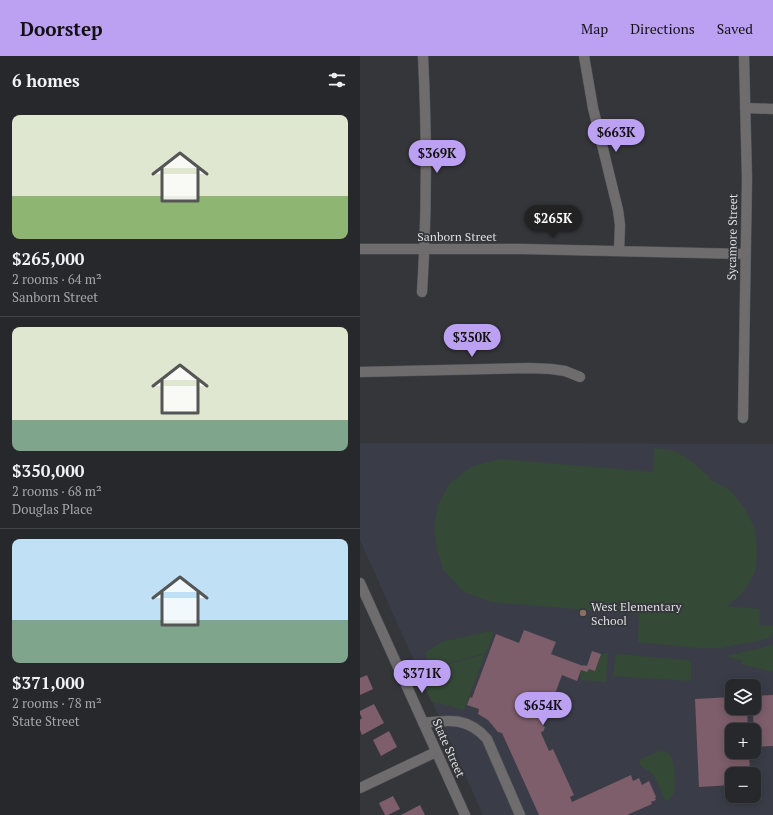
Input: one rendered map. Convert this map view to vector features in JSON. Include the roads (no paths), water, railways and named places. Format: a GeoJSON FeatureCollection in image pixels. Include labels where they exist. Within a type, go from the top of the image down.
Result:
{"type":"FeatureCollection","features":[{"type":"Feature","properties":{"kind":"street"},"geometry":{"type":"LineString","coordinates":[[422,292],[426,176],[423,56]]}},
{"type":"Feature","properties":{"kind":"street"},"geometry":{"type":"LineString","coordinates":[[584,56],[593,108],[618,210],[620,225],[619,251]]}},
{"type":"Feature","properties":{"kind":"street","name":"Sycamore Street"},"geometry":{"type":"LineString","coordinates":[[743,418],[746,179],[744,56]]}},
{"type":"Feature","properties":{"kind":"street"},"geometry":{"type":"LineString","coordinates":[[746,108],[773,108]]}},
{"type":"Feature","properties":{"kind":"street","name":"Sanborn Street"},"geometry":{"type":"LineString","coordinates":[[360,249],[619,251],[745,254]]}},
{"type":"Feature","properties":{"kind":"street"},"geometry":{"type":"LineString","coordinates":[[360,372],[551,368],[565,371],[580,377]]}},
{"type":"Feature","properties":{"kind":"street","name":"State Street"},"geometry":{"type":"LineString","coordinates":[[360,583],[465,815]]}},
{"type":"Feature","properties":{"kind":"street"},"geometry":{"type":"LineString","coordinates":[[423,723],[444,720],[454,721],[466,724],[480,731],[487,739],[520,815]]}},
{"type":"Feature","properties":{"kind":"street"},"geometry":{"type":"LineString","coordinates":[[360,788],[436,752]]}},
{"type":"Feature","properties":{"kind":"place","name":"West Elementary School"},"geometry":{"type":"Point","coordinates":[583,613]}}]}
